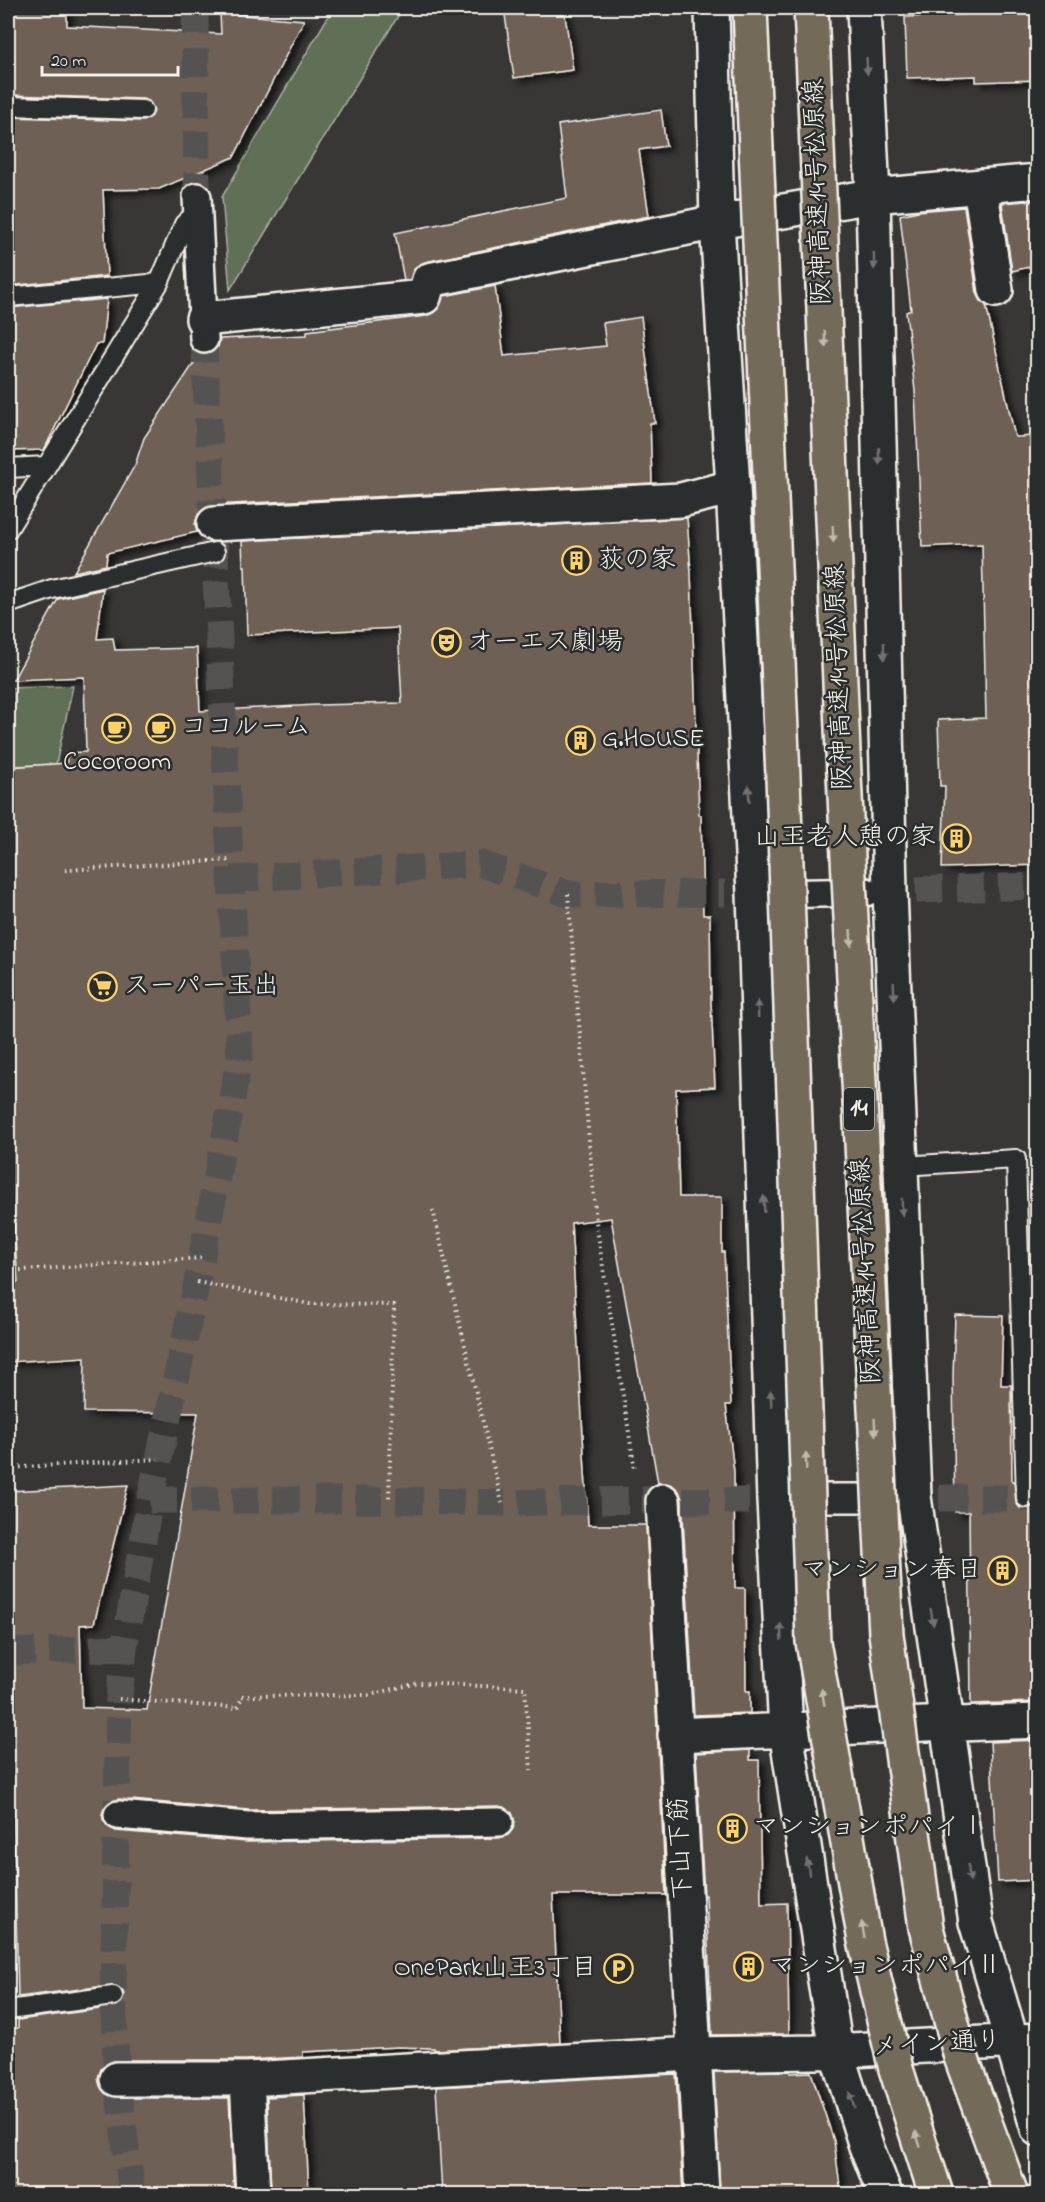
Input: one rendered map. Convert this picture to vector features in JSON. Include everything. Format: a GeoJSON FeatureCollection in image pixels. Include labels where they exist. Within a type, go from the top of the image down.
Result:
{"type":"FeatureCollection","features":[{"type":"Feature","properties":{"kind":"highway"},"geometry":{"type":"LineString","coordinates":[[750,8],[783,765],[813,1642],[865,1941],[896,2069],[936,2194]]}},
{"type":"Feature","properties":{"kind":"highway","name":"阪神高速14号松原線"},"geometry":{"type":"LineString","coordinates":[[811,8],[845,798],[886,1634],[926,1928],[961,2057],[1011,2194]]}},
{"type":"Feature","properties":{"kind":"street"},"geometry":{"type":"LineString","coordinates":[[711,8],[717,222],[754,893],[774,1500],[786,1731],[836,2051],[866,2146],[885,2194]]}},
{"type":"Feature","properties":{"kind":"street"},"geometry":{"type":"LineString","coordinates":[[864,8],[873,196],[890,891],[914,1497],[976,1922],[1024,2040],[1038,2129]]}},
{"type":"Feature","properties":{"kind":"street"},"geometry":{"type":"LineString","coordinates":[[198,204],[204,329],[424,297],[429,280],[717,222],[873,196],[1038,181]]}},
{"type":"Feature","properties":{"kind":"street"},"geometry":{"type":"LineString","coordinates":[[980,186],[996,290]]}},
{"type":"Feature","properties":{"kind":"street"},"geometry":{"type":"LineString","coordinates":[[214,538],[681,500],[733,487]]}},
{"type":"Feature","properties":{"kind":"street"},"geometry":{"type":"LineString","coordinates":[[774,894],[866,892]]}},
{"type":"Feature","properties":{"kind":"street"},"geometry":{"type":"LineString","coordinates":[[798,1498],[891,1498]]}},
{"type":"Feature","properties":{"kind":"street","name":"下山下筋"},"geometry":{"type":"LineString","coordinates":[[663,1501],[702,2194]]}},
{"type":"Feature","properties":{"kind":"street"},"geometry":{"type":"LineString","coordinates":[[675,1735],[1038,1721]]}},
{"type":"Feature","properties":{"kind":"street"},"geometry":{"type":"LineString","coordinates":[[118,1815],[249,1826],[499,1822]]}},
{"type":"Feature","properties":{"kind":"street","name":"メイン通り"},"geometry":{"type":"LineString","coordinates":[[117,2079],[247,2079],[694,2054],[836,2051],[1024,2040]]}},
{"type":"Feature","properties":{"kind":"street"},"geometry":{"type":"LineString","coordinates":[[247,2079],[254,2194]]}},
{"type":"Feature","properties":{"kind":"lane"},"geometry":{"type":"LineString","coordinates":[[8,106],[143,110]]}},
{"type":"Feature","properties":{"kind":"lane"},"geometry":{"type":"LineString","coordinates":[[8,529],[159,283],[184,224],[198,204]]}},
{"type":"Feature","properties":{"kind":"lane"},"geometry":{"type":"LineString","coordinates":[[8,297],[159,283]]}},
{"type":"Feature","properties":{"kind":"lane"},"geometry":{"type":"LineString","coordinates":[[8,468],[46,466]]}},
{"type":"Feature","properties":{"kind":"lane"},"geometry":{"type":"LineString","coordinates":[[8,604],[52,588],[214,538]]}},
{"type":"Feature","properties":{"kind":"lane"},"geometry":{"type":"LineString","coordinates":[[901,1166],[1016,1159],[1026,1498]]}},
{"type":"Feature","properties":{"kind":"lane"},"geometry":{"type":"LineString","coordinates":[[8,2010],[113,1996]]}},
{"type":"Feature","properties":{"kind":"path"},"geometry":{"type":"LineString","coordinates":[[65,870],[231,860]]}},
{"type":"Feature","properties":{"kind":"path"},"geometry":{"type":"LineString","coordinates":[[568,894],[596,1222],[636,1477]]}},
{"type":"Feature","properties":{"kind":"path"},"geometry":{"type":"LineString","coordinates":[[433,1210],[502,1503]]}},
{"type":"Feature","properties":{"kind":"path"},"geometry":{"type":"LineString","coordinates":[[8,1271],[201,1258]]}},
{"type":"Feature","properties":{"kind":"path"},"geometry":{"type":"LineString","coordinates":[[197,1282],[310,1304],[394,1305],[388,1500]]}},
{"type":"Feature","properties":{"kind":"path"},"geometry":{"type":"LineString","coordinates":[[8,1468],[158,1459]]}},
{"type":"Feature","properties":{"kind":"path"},"geometry":{"type":"LineString","coordinates":[[119,1699],[238,1708],[242,1696],[369,1695],[418,1683],[525,1688],[531,1770]]}},
{"type":"Feature","properties":{"kind":"green space"},"geometry":{"type":"Polygon","coordinates":[[[333,8],[403,8],[230,290],[222,197],[333,8]]]}},
{"type":"Feature","properties":{"kind":"green space"},"geometry":{"type":"Polygon","coordinates":[[[73,686],[56,764],[8,766],[8,688],[73,686]]]}},
{"type":"Feature","properties":{"kind":"building"},"geometry":{"type":"Polygon","coordinates":[[[12,8],[67,8],[67,26],[221,34],[220,13],[304,20],[234,157],[159,189],[103,190],[107,276],[8,286],[8,117],[143,121],[152,116],[154,110],[149,101],[143,99],[8,95],[8,17],[11,17],[12,8]]]}},
{"type":"Feature","properties":{"kind":"building"},"geometry":{"type":"Polygon","coordinates":[[[504,8],[564,8],[573,70],[514,78],[504,8]]]}},
{"type":"Feature","properties":{"kind":"building"},"geometry":{"type":"Polygon","coordinates":[[[1038,8],[1038,80],[976,82],[976,76],[907,78],[905,17],[976,14],[976,11],[1038,8]]]}},
{"type":"Feature","properties":{"kind":"building"},"geometry":{"type":"Polygon","coordinates":[[[661,110],[666,146],[639,150],[649,216],[425,262],[416,267],[410,280],[404,280],[395,233],[567,198],[558,125],[661,110]]]}},
{"type":"Feature","properties":{"kind":"building"},"geometry":{"type":"Polygon","coordinates":[[[1038,200],[1038,265],[1012,271],[1002,203],[1038,200]]]}},
{"type":"Feature","properties":{"kind":"building"},"geometry":{"type":"Polygon","coordinates":[[[964,207],[977,293],[986,305],[1015,437],[1038,436],[1038,865],[942,868],[945,786],[940,786],[938,720],[986,718],[982,544],[922,547],[915,391],[906,312],[911,310],[900,215],[964,207]]]}},
{"type":"Feature","properties":{"kind":"building"},"geometry":{"type":"Polygon","coordinates":[[[495,286],[504,356],[606,346],[603,323],[641,317],[655,423],[650,423],[652,483],[213,505],[204,508],[198,515],[195,524],[197,532],[107,553],[106,565],[74,572],[135,465],[144,438],[200,354],[213,352],[218,347],[220,339],[307,335],[307,331],[426,316],[436,311],[444,296],[495,286]]]}},
{"type":"Feature","properties":{"kind":"building"},"geometry":{"type":"Polygon","coordinates":[[[107,299],[102,344],[96,344],[44,450],[8,451],[8,308],[107,299]]]}},
{"type":"Feature","properties":{"kind":"building"},"geometry":{"type":"Polygon","coordinates":[[[687,518],[699,815],[701,815],[703,915],[710,915],[715,1087],[676,1089],[679,1197],[722,1197],[722,1252],[724,1252],[731,1405],[726,1405],[734,1472],[735,1588],[745,1588],[746,1691],[750,1691],[750,1713],[694,1715],[682,1499],[679,1491],[672,1485],[658,1483],[611,1218],[571,1223],[588,1525],[646,1525],[666,1895],[553,1895],[560,2043],[435,2050],[434,2048],[397,2047],[303,2052],[303,2057],[246,2060],[117,2060],[101,2069],[98,2078],[101,2088],[107,2095],[116,2098],[229,2098],[234,2194],[8,2194],[8,2029],[18,2028],[18,2020],[115,2007],[120,2004],[124,1995],[122,1989],[112,1985],[18,1997],[8,1629],[8,1491],[128,1485],[94,1624],[80,1625],[82,1708],[147,1710],[198,1413],[84,1412],[85,1357],[8,1362],[8,1282],[18,1282],[8,1144],[8,767],[67,763],[66,753],[86,752],[84,677],[13,680],[58,599],[103,589],[97,639],[113,638],[115,650],[197,648],[200,711],[402,703],[398,628],[247,635],[242,541],[687,518]],[[119,1799],[105,1806],[102,1814],[104,1822],[116,1831],[247,1842],[499,1838],[508,1835],[515,1822],[512,1813],[499,1806],[249,1810],[119,1799]]]}},
{"type":"Feature","properties":{"kind":"building"},"geometry":{"type":"Polygon","coordinates":[[[955,1315],[1003,1316],[1001,1385],[1011,1385],[1012,1481],[1014,1481],[1016,1503],[1020,1508],[1027,1509],[1036,1504],[1038,1482],[1038,1702],[971,1704],[969,1512],[955,1512],[953,1375],[955,1315]]]}},
{"type":"Feature","properties":{"kind":"building"},"geometry":{"type":"Polygon","coordinates":[[[1038,1740],[1038,1880],[998,1882],[990,1742],[1038,1740]]]}},
{"type":"Feature","properties":{"kind":"building"},"geometry":{"type":"Polygon","coordinates":[[[750,1750],[750,1760],[759,1760],[761,1904],[787,1903],[789,2034],[712,2035],[706,1895],[704,1895],[696,1753],[750,1750]]]}},
{"type":"Feature","properties":{"kind":"building"},"geometry":{"type":"Polygon","coordinates":[[[790,2071],[790,2073],[811,2072],[834,2141],[841,2194],[720,2194],[714,2072],[790,2071]]]}},
{"type":"Feature","properties":{"kind":"building"},"geometry":{"type":"Polygon","coordinates":[[[676,2074],[683,2194],[442,2194],[436,2087],[676,2074]]]}},
{"type":"Feature","properties":{"kind":"building"},"geometry":{"type":"Polygon","coordinates":[[[304,2095],[309,2194],[271,2194],[267,2097],[304,2095]]]}},
{"type":"Feature","properties":{"kind":"tunnel"},"geometry":{"type":"LineString","coordinates":[[195,8],[197,197]]}},
{"type":"Feature","properties":{"kind":"tunnel"},"geometry":{"type":"LineString","coordinates":[[132,2194],[117,2079],[113,1996],[119,1699],[124,1648],[150,1500],[197,1282],[240,1056],[204,339]]}},
{"type":"Feature","properties":{"kind":"tunnel"},"geometry":{"type":"LineString","coordinates":[[232,879],[482,864],[568,894],[725,893]]}},
{"type":"Feature","properties":{"kind":"tunnel"},"geometry":{"type":"LineString","coordinates":[[916,890],[1038,886]]}},
{"type":"Feature","properties":{"kind":"tunnel"},"geometry":{"type":"LineString","coordinates":[[939,1498],[1038,1498]]}},
{"type":"Feature","properties":{"kind":"tunnel"},"geometry":{"type":"LineString","coordinates":[[150,1500],[389,1500],[502,1503],[639,1500],[749,1501]]}},
{"type":"Feature","properties":{"kind":"tunnel"},"geometry":{"type":"LineString","coordinates":[[8,1652],[124,1648]]}},
{"type":"Feature","properties":{"kind":"place","name":"荻の家"},"geometry":{"type":"Point","coordinates":[577,561]}},
{"type":"Feature","properties":{"kind":"place","name":"オーエス劇場"},"geometry":{"type":"Point","coordinates":[446,643]}},
{"type":"Feature","properties":{"kind":"place","name":"ココルーム"},"geometry":{"type":"Point","coordinates":[160,728]}},
{"type":"Feature","properties":{"kind":"place","name":"Cocoroom"},"geometry":{"type":"Point","coordinates":[117,729]}},
{"type":"Feature","properties":{"kind":"place","name":"G.HOUSE"},"geometry":{"type":"Point","coordinates":[581,740]}},
{"type":"Feature","properties":{"kind":"place","name":"山王老人憩の家"},"geometry":{"type":"Point","coordinates":[957,838]}},
{"type":"Feature","properties":{"kind":"place","name":"スーパー玉出"},"geometry":{"type":"Point","coordinates":[103,987]}},
{"type":"Feature","properties":{"kind":"place","name":"マンション春日"},"geometry":{"type":"Point","coordinates":[1003,1571]}},
{"type":"Feature","properties":{"kind":"place","name":"マンションポパイⅠ"},"geometry":{"type":"Point","coordinates":[732,1828]}},
{"type":"Feature","properties":{"kind":"place","name":"マンションポパイⅡ"},"geometry":{"type":"Point","coordinates":[748,1967]}},
{"type":"Feature","properties":{"kind":"place","name":"OnePark山王3丁目"},"geometry":{"type":"Point","coordinates":[618,1969]}}]}
